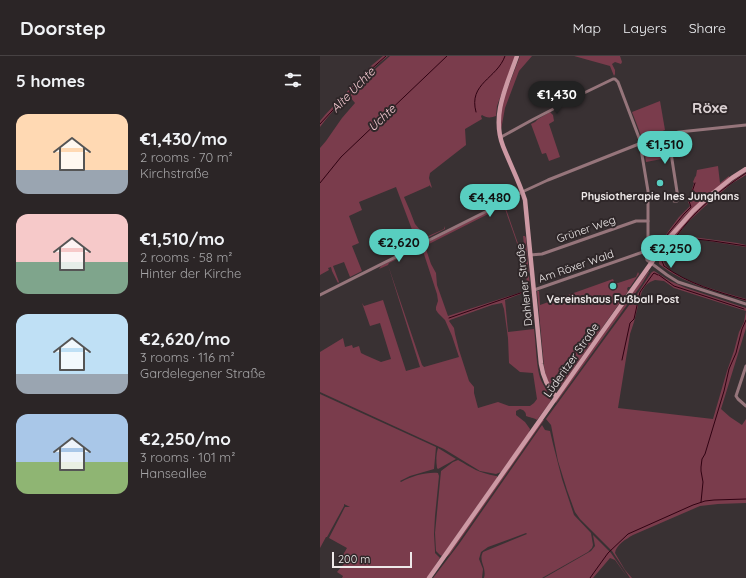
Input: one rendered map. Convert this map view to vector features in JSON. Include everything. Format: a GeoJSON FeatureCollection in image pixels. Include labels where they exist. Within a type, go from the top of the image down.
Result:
{"type":"FeatureCollection","features":[{"type":"Feature","properties":{"kind":"main road","name":"Dahlener Straße"},"geometry":{"type":"LineString","coordinates":[[517,56],[500,107],[498,122],[503,147],[526,205],[541,364],[543,376],[547,385],[556,396]]}},
{"type":"Feature","properties":{"kind":"main road","name":"Lüderitzer Straße"},"geometry":{"type":"LineString","coordinates":[[429,578],[556,396],[669,238],[693,211],[716,190],[746,169]]}},
{"type":"Feature","properties":{"kind":"street"},"geometry":{"type":"LineString","coordinates":[[500,137],[584,93],[615,79],[618,82],[640,143],[647,184],[647,260],[667,275],[683,284],[746,304]]}},
{"type":"Feature","properties":{"kind":"street"},"geometry":{"type":"LineString","coordinates":[[320,295],[522,192],[640,143],[668,134],[746,125]]}},
{"type":"Feature","properties":{"kind":"street"},"geometry":{"type":"LineString","coordinates":[[668,134],[678,198],[677,201],[674,201]]}},
{"type":"Feature","properties":{"kind":"street","name":"Grüner Weg"},"geometry":{"type":"LineString","coordinates":[[530,255],[542,254],[636,221],[648,221]]}},
{"type":"Feature","properties":{"kind":"street","name":"Am Röxer Wald"},"geometry":{"type":"LineString","coordinates":[[534,290],[646,252]]}},
{"type":"Feature","properties":{"kind":"street"},"geometry":{"type":"LineString","coordinates":[[746,366],[736,398],[746,406]]}},
{"type":"Feature","properties":{"kind":"street"},"geometry":{"type":"LineString","coordinates":[[741,382],[746,383]]}},
{"type":"Feature","properties":{"kind":"shaded area"},"geometry":{"type":"Polygon","coordinates":[[[383,56],[388,56],[377,65],[350,93],[348,98],[347,97],[336,108],[320,127],[320,121],[325,115],[372,65],[383,56]]]}},
{"type":"Feature","properties":{"kind":"shaded area"},"geometry":{"type":"Polygon","coordinates":[[[390,56],[515,56],[497,106],[496,116],[485,117],[482,115],[482,119],[465,129],[466,145],[430,173],[429,178],[432,188],[429,185],[404,197],[415,224],[421,231],[424,238],[444,229],[444,226],[445,229],[417,243],[396,187],[359,202],[362,210],[349,216],[359,243],[352,246],[362,271],[350,277],[344,262],[333,266],[339,282],[338,283],[331,267],[328,268],[329,270],[320,275],[320,148],[355,103],[350,97],[351,94],[390,56]]]}},
{"type":"Feature","properties":{"kind":"shaded area"},"geometry":{"type":"Polygon","coordinates":[[[520,56],[532,56],[519,71],[505,108],[501,130],[501,106],[520,56]]]}},
{"type":"Feature","properties":{"kind":"shaded area"},"geometry":{"type":"Polygon","coordinates":[[[574,56],[620,56],[622,62],[621,64],[615,62],[612,64],[615,70],[614,76],[610,66],[574,56]]]}},
{"type":"Feature","properties":{"kind":"shaded area"},"geometry":{"type":"Polygon","coordinates":[[[660,101],[665,130],[643,139],[632,112],[660,101]]]}},
{"type":"Feature","properties":{"kind":"shaded area"},"geometry":{"type":"Polygon","coordinates":[[[550,112],[553,115],[554,121],[549,124],[560,157],[549,161],[546,153],[542,154],[531,124],[550,112]]]}},
{"type":"Feature","properties":{"kind":"shaded area"},"geometry":{"type":"Polygon","coordinates":[[[664,141],[667,158],[646,162],[644,148],[664,141]]]}},
{"type":"Feature","properties":{"kind":"shaded area"},"geometry":{"type":"Polygon","coordinates":[[[718,166],[720,183],[729,176],[730,178],[687,214],[653,256],[648,253],[649,248],[659,244],[679,217],[690,206],[688,202],[697,170],[718,166]]]}},
{"type":"Feature","properties":{"kind":"shaded area"},"geometry":{"type":"Polygon","coordinates":[[[746,172],[746,175],[731,184],[703,208],[686,224],[678,235],[737,243],[746,245],[746,247],[678,238],[675,239],[663,257],[666,266],[681,277],[703,286],[746,299],[746,301],[712,290],[679,277],[659,264],[659,260],[657,259],[661,252],[695,212],[724,187],[746,172]]]}},
{"type":"Feature","properties":{"kind":"shaded area"},"geometry":{"type":"Polygon","coordinates":[[[509,201],[511,203],[505,206],[522,255],[525,254],[523,236],[526,238],[530,289],[529,292],[528,291],[505,300],[508,332],[534,329],[539,374],[551,401],[537,420],[526,416],[525,412],[521,409],[516,411],[516,415],[525,422],[530,429],[529,433],[501,472],[496,474],[480,471],[444,449],[320,392],[320,352],[343,338],[345,347],[352,345],[353,348],[359,346],[361,353],[381,362],[391,359],[380,323],[370,326],[362,303],[364,306],[383,300],[406,371],[420,367],[388,265],[379,269],[381,266],[509,201]],[[504,206],[425,246],[431,264],[436,273],[437,285],[448,316],[528,290],[525,271],[518,246],[504,206]],[[421,247],[389,263],[388,265],[422,365],[424,367],[459,357],[445,320],[436,310],[438,301],[437,294],[422,248],[421,247]],[[502,303],[492,305],[449,321],[454,328],[469,381],[474,387],[478,408],[498,402],[509,406],[530,406],[537,399],[533,373],[520,372],[509,363],[508,338],[504,309],[502,303]]]}},
{"type":"Feature","properties":{"kind":"shaded area"},"geometry":{"type":"Polygon","coordinates":[[[649,271],[642,284],[556,403],[555,402],[618,311],[649,271]]]}},
{"type":"Feature","properties":{"kind":"shaded area"},"geometry":{"type":"Polygon","coordinates":[[[654,271],[670,281],[686,288],[746,308],[746,311],[746,328],[721,409],[742,425],[746,419],[746,503],[700,506],[627,538],[619,545],[615,553],[625,570],[632,578],[630,578],[612,551],[575,512],[558,461],[551,425],[546,419],[654,271]],[[655,280],[650,282],[642,291],[630,334],[618,408],[713,419],[739,332],[744,322],[746,311],[674,288],[664,281],[655,280]]]}},
{"type":"Feature","properties":{"kind":"shaded area"},"geometry":{"type":"Polygon","coordinates":[[[638,272],[639,274],[630,287],[628,287],[628,291],[562,385],[557,388],[551,386],[549,384],[544,366],[537,291],[539,291],[540,305],[613,279],[615,284],[636,277],[638,272]]]}},
{"type":"Feature","properties":{"kind":"shaded area"},"geometry":{"type":"Polygon","coordinates":[[[320,394],[436,447],[434,469],[410,476],[400,481],[401,482],[414,476],[429,473],[438,473],[439,476],[434,534],[435,553],[440,558],[427,578],[342,578],[343,576],[337,572],[343,565],[342,560],[347,548],[329,538],[345,507],[350,507],[344,504],[320,548],[320,394]]]}},
{"type":"Feature","properties":{"kind":"shaded area"},"geometry":{"type":"Polygon","coordinates":[[[542,420],[544,420],[450,554],[445,558],[542,420]]]}},
{"type":"Feature","properties":{"kind":"shaded area"},"geometry":{"type":"Polygon","coordinates":[[[542,425],[545,430],[550,431],[562,479],[574,515],[591,533],[592,548],[588,552],[542,578],[484,578],[485,574],[481,558],[483,552],[527,534],[526,533],[488,547],[481,552],[479,559],[483,569],[482,578],[433,578],[459,544],[542,425]]]}},
{"type":"Feature","properties":{"kind":"shaded area"},"geometry":{"type":"Polygon","coordinates":[[[438,448],[456,459],[438,469],[436,460],[438,448]]]}},
{"type":"Feature","properties":{"kind":"shaded area"},"geometry":{"type":"Polygon","coordinates":[[[458,460],[480,472],[497,476],[497,478],[442,556],[436,551],[435,533],[441,471],[458,460]]]}},
{"type":"Feature","properties":{"kind":"shaded area"},"geometry":{"type":"Polygon","coordinates":[[[593,535],[611,553],[628,578],[615,560],[610,558],[593,578],[544,578],[591,551],[595,546],[593,535]]]}},
{"type":"Feature","properties":{"kind":"waterway","name":"Alte Uchte"},"geometry":{"type":"LineString","coordinates":[[320,124],[368,72],[386,56]]}},
{"type":"Feature","properties":{"kind":"waterway","name":"Uchte"},"geometry":{"type":"LineString","coordinates":[[320,183],[341,157],[447,56]]}},
{"type":"Feature","properties":{"kind":"waterway"},"geometry":{"type":"LineString","coordinates":[[476,112],[476,94],[484,82],[501,64],[505,56]]}},
{"type":"Feature","properties":{"kind":"waterway"},"geometry":{"type":"LineString","coordinates":[[675,238],[699,210],[726,187],[746,173]]}},
{"type":"Feature","properties":{"kind":"waterway"},"geometry":{"type":"LineString","coordinates":[[658,246],[691,207],[689,201],[695,183]]}},
{"type":"Feature","properties":{"kind":"waterway"},"geometry":{"type":"LineString","coordinates":[[665,251],[675,237]]}},
{"type":"Feature","properties":{"kind":"waterway"},"geometry":{"type":"LineString","coordinates":[[679,237],[746,246]]}},
{"type":"Feature","properties":{"kind":"waterway"},"geometry":{"type":"LineString","coordinates":[[649,248],[658,246]]}},
{"type":"Feature","properties":{"kind":"waterway"},"geometry":{"type":"LineString","coordinates":[[661,258],[665,252]]}},
{"type":"Feature","properties":{"kind":"waterway"},"geometry":{"type":"LineString","coordinates":[[662,261],[664,266]]}},
{"type":"Feature","properties":{"kind":"waterway"},"geometry":{"type":"LineString","coordinates":[[664,266],[693,283],[746,300]]}},
{"type":"Feature","properties":{"kind":"waterway"},"geometry":{"type":"LineString","coordinates":[[622,360],[630,323],[634,319],[640,292],[654,273],[658,275]]}},
{"type":"Feature","properties":{"kind":"waterway"},"geometry":{"type":"LineString","coordinates":[[659,275],[674,286],[744,309]]}},
{"type":"Feature","properties":{"kind":"waterway"},"geometry":{"type":"LineString","coordinates":[[449,318],[529,290]]}},
{"type":"Feature","properties":{"kind":"waterway"},"geometry":{"type":"LineString","coordinates":[[701,502],[703,482],[701,471],[702,459],[705,454],[724,391],[729,369],[736,353],[742,329],[746,320]]}},
{"type":"Feature","properties":{"kind":"waterway"},"geometry":{"type":"LineString","coordinates":[[590,578],[608,553],[628,534],[705,501],[746,499]]}},
{"type":"Feature","properties":{"kind":"place","name":"Physiotherapie Ines Junghans"},"geometry":{"type":"Point","coordinates":[660,183]}},
{"type":"Feature","properties":{"kind":"place","name":"Vereinshaus Fußball Post"},"geometry":{"type":"Point","coordinates":[613,286]}},
{"type":"Feature","properties":{"kind":"district","name":"Röxe"},"geometry":{"type":"Point","coordinates":[710,108]}}]}
